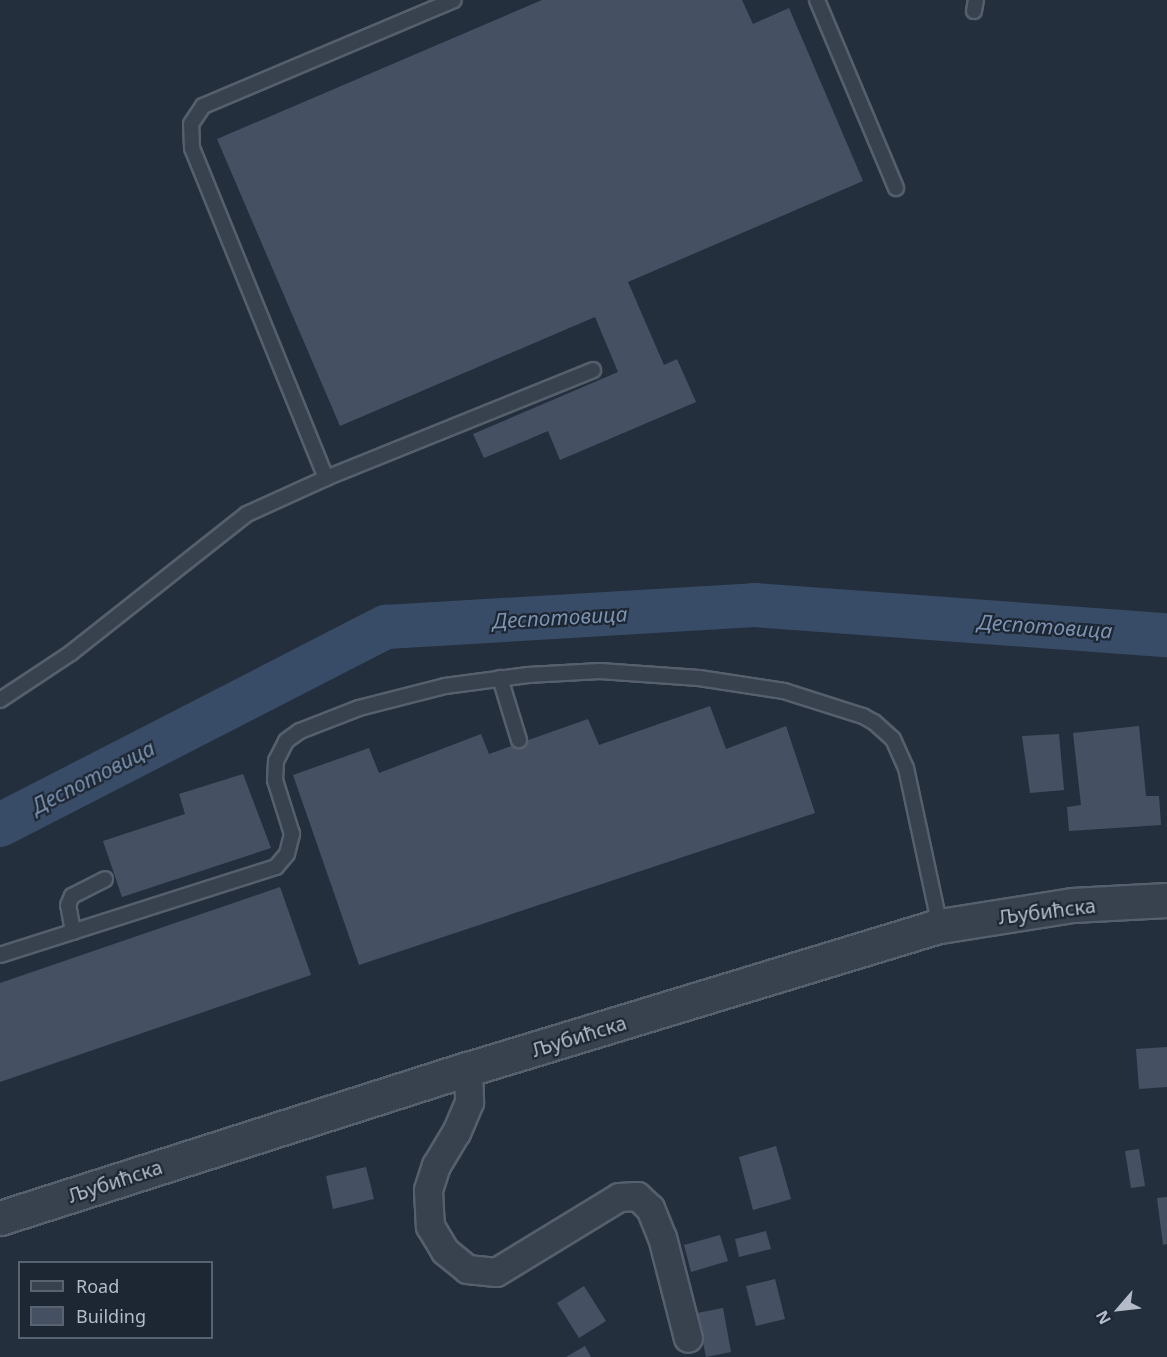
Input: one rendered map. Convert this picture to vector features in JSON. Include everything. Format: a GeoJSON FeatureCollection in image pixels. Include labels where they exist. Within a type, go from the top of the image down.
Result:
{"type":"FeatureCollection","features":[{"type":"Feature","properties":{"kind":"street","name":"Љубићска"},"geometry":{"type":"LineString","coordinates":[[0,1218],[468,1069],[940,926],[1072,905],[1167,900]]}},
{"type":"Feature","properties":{"kind":"street"},"geometry":{"type":"LineString","coordinates":[[468,1069],[469,1102],[456,1132],[436,1165],[428,1190],[430,1226],[445,1251],[467,1269],[496,1272],[619,1197],[637,1196],[650,1208],[662,1237],[688,1338]]}},
{"type":"Feature","properties":{"kind":"lane"},"geometry":{"type":"LineString","coordinates":[[326,478],[192,148],[191,124],[203,106],[454,0]]}},
{"type":"Feature","properties":{"kind":"lane"},"geometry":{"type":"LineString","coordinates":[[817,0],[896,188]]}},
{"type":"Feature","properties":{"kind":"lane"},"geometry":{"type":"LineString","coordinates":[[0,700],[71,653],[247,514],[326,478],[593,370]]}},
{"type":"Feature","properties":{"kind":"lane"},"geometry":{"type":"LineString","coordinates":[[0,955],[276,867],[287,854],[292,834],[275,770],[280,750],[293,735],[360,708],[402,696],[500,678],[600,671],[699,678],[784,691],[863,716],[874,722],[893,739],[906,768],[940,926]]}},
{"type":"Feature","properties":{"kind":"lane"},"geometry":{"type":"LineString","coordinates":[[500,678],[519,740]]}},
{"type":"Feature","properties":{"kind":"lane"},"geometry":{"type":"LineString","coordinates":[[73,932],[68,905],[72,896],[105,879]]}},
{"type":"Feature","properties":{"kind":"building"},"geometry":{"type":"Polygon","coordinates":[[[542,0],[742,0],[753,24],[789,8],[863,181],[628,282],[664,365],[677,359],[696,402],[560,460],[548,431],[484,458],[473,434],[618,372],[595,317],[340,426],[217,139],[542,0]]]}},
{"type":"Feature","properties":{"kind":"building"},"geometry":{"type":"Polygon","coordinates":[[[710,706],[726,749],[786,726],[815,813],[359,965],[293,775],[369,748],[379,773],[481,734],[489,754],[588,719],[599,745],[710,706]]]}},
{"type":"Feature","properties":{"kind":"building"},"geometry":{"type":"Polygon","coordinates":[[[1139,726],[1146,796],[1159,796],[1161,825],[1069,831],[1067,807],[1081,805],[1073,733],[1139,726]]]}},
{"type":"Feature","properties":{"kind":"building"},"geometry":{"type":"Polygon","coordinates":[[[1059,734],[1064,790],[1030,793],[1022,736],[1059,734]]]}},
{"type":"Feature","properties":{"kind":"building"},"geometry":{"type":"Polygon","coordinates":[[[243,774],[271,848],[122,897],[103,841],[185,814],[179,794],[243,774]]]}},
{"type":"Feature","properties":{"kind":"building"},"geometry":{"type":"Polygon","coordinates":[[[280,887],[311,975],[0,1082],[0,983],[280,887]]]}},
{"type":"Feature","properties":{"kind":"building"},"geometry":{"type":"Polygon","coordinates":[[[1167,1047],[1167,1087],[1139,1089],[1136,1049],[1167,1047]]]}},
{"type":"Feature","properties":{"kind":"building"},"geometry":{"type":"Polygon","coordinates":[[[776,1146],[791,1199],[753,1210],[739,1157],[776,1146]]]}},
{"type":"Feature","properties":{"kind":"building"},"geometry":{"type":"Polygon","coordinates":[[[1139,1149],[1145,1186],[1131,1188],[1125,1151],[1139,1149]]]}},
{"type":"Feature","properties":{"kind":"building"},"geometry":{"type":"Polygon","coordinates":[[[366,1167],[374,1199],[333,1209],[326,1176],[366,1167]]]}},
{"type":"Feature","properties":{"kind":"building"},"geometry":{"type":"Polygon","coordinates":[[[1167,1197],[1167,1244],[1163,1245],[1157,1198],[1167,1197]]]}},
{"type":"Feature","properties":{"kind":"building"},"geometry":{"type":"Polygon","coordinates":[[[766,1231],[771,1249],[739,1257],[735,1239],[766,1231]]]}},
{"type":"Feature","properties":{"kind":"building"},"geometry":{"type":"Polygon","coordinates":[[[720,1235],[728,1261],[691,1272],[684,1245],[720,1235]]]}},
{"type":"Feature","properties":{"kind":"building"},"geometry":{"type":"Polygon","coordinates":[[[775,1279],[785,1319],[756,1326],[746,1286],[775,1279]]]}},
{"type":"Feature","properties":{"kind":"building"},"geometry":{"type":"Polygon","coordinates":[[[584,1286],[606,1321],[579,1338],[557,1303],[584,1286]]]}},
{"type":"Feature","properties":{"kind":"building"},"geometry":{"type":"Polygon","coordinates":[[[723,1308],[731,1352],[706,1357],[697,1313],[723,1308]]]}},
{"type":"Feature","properties":{"kind":"building"},"geometry":{"type":"Polygon","coordinates":[[[585,1346],[591,1357],[566,1357],[585,1346]]]}},
{"type":"Feature","properties":{"kind":"waterway","name":"Деспотовица"},"geometry":{"type":"LineString","coordinates":[[0,825],[386,627],[754,605],[1167,635]]}}]}
